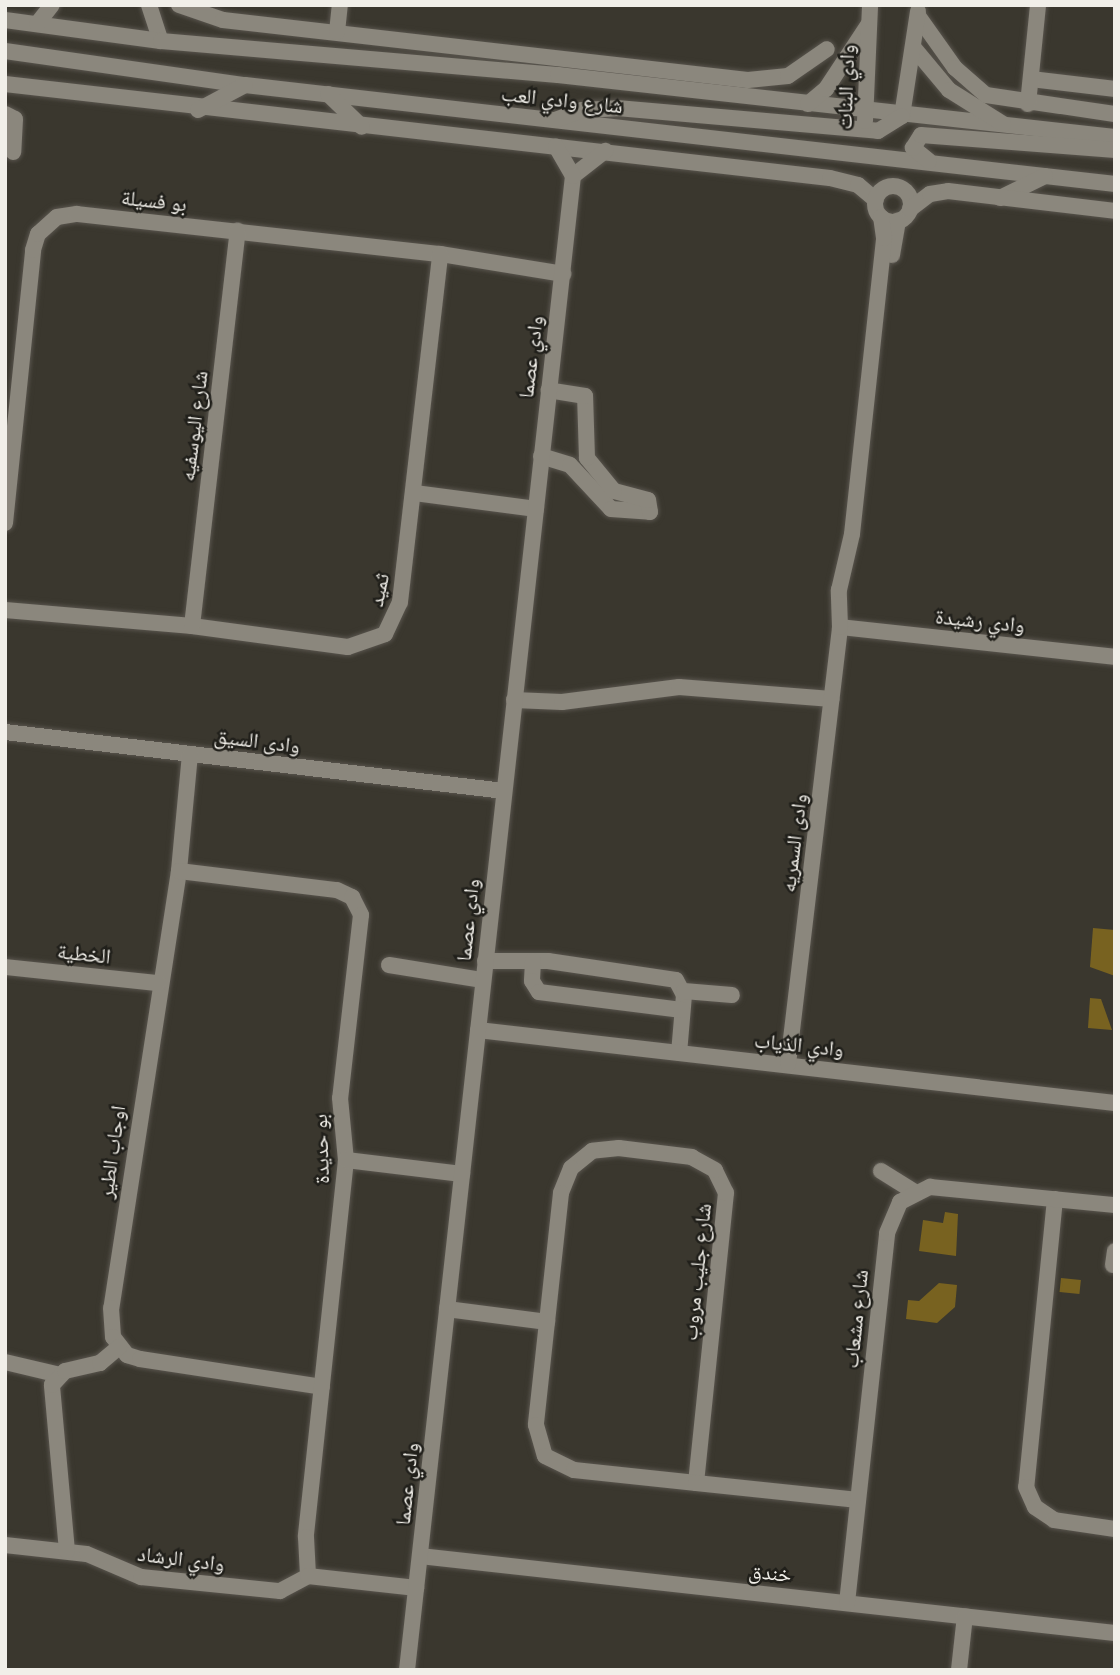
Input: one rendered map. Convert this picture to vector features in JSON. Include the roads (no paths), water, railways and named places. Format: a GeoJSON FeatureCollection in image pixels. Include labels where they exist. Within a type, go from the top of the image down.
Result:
{"type":"FeatureCollection","features":[{"type":"Feature","properties":{"kind":"street"},"geometry":{"type":"LineString","coordinates":[[37,24],[52,5]]}},
{"type":"Feature","properties":{"kind":"street"},"geometry":{"type":"LineString","coordinates":[[149,5],[160,41]]}},
{"type":"Feature","properties":{"kind":"street"},"geometry":{"type":"LineString","coordinates":[[179,5],[223,20],[748,80],[789,76],[827,49]]}},
{"type":"Feature","properties":{"kind":"street"},"geometry":{"type":"LineString","coordinates":[[337,32],[340,5]]}},
{"type":"Feature","properties":{"kind":"street","name":"وادي البنات"},"geometry":{"type":"LineString","coordinates":[[870,5],[864,131],[869,147],[887,157]]}},
{"type":"Feature","properties":{"kind":"street"},"geometry":{"type":"LineString","coordinates":[[1028,104],[1038,5]]}},
{"type":"Feature","properties":{"kind":"street"},"geometry":{"type":"LineString","coordinates":[[554,120],[582,110],[617,108],[864,131],[886,128],[902,116],[918,10]]}},
{"type":"Feature","properties":{"kind":"street"},"geometry":{"type":"LineString","coordinates":[[918,10],[969,83],[1006,102],[1115,114]]}},
{"type":"Feature","properties":{"kind":"street","name":"شارع وادي العب"},"geometry":{"type":"LineString","coordinates":[[5,20],[160,41],[558,75],[902,116],[1115,137]]}},
{"type":"Feature","properties":{"kind":"street"},"geometry":{"type":"LineString","coordinates":[[808,104],[826,89],[868,25]]}},
{"type":"Feature","properties":{"kind":"street"},"geometry":{"type":"LineString","coordinates":[[914,47],[949,90],[1008,127]]}},
{"type":"Feature","properties":{"kind":"street","name":"شارع وادي العب"},"geometry":{"type":"LineString","coordinates":[[5,51],[245,85],[1115,184]]}},
{"type":"Feature","properties":{"kind":"street"},"geometry":{"type":"LineString","coordinates":[[1031,79],[1115,89]]}},
{"type":"Feature","properties":{"kind":"street"},"geometry":{"type":"LineString","coordinates":[[5,84],[198,110],[605,151],[840,179],[876,200],[881,217],[898,221],[910,209],[939,192],[1115,211]]}},
{"type":"Feature","properties":{"kind":"street"},"geometry":{"type":"LineString","coordinates":[[198,110],[245,85]]}},
{"type":"Feature","properties":{"kind":"street"},"geometry":{"type":"LineString","coordinates":[[328,94],[362,127]]}},
{"type":"Feature","properties":{"kind":"street"},"geometry":{"type":"LineString","coordinates":[[5,114],[15,119],[13,152]]}},
{"type":"Feature","properties":{"kind":"street"},"geometry":{"type":"LineString","coordinates":[[932,162],[913,148],[921,135],[1115,150]]}},
{"type":"Feature","properties":{"kind":"street"},"geometry":{"type":"LineString","coordinates":[[556,146],[573,176],[605,151]]}},
{"type":"Feature","properties":{"kind":"street"},"geometry":{"type":"LineString","coordinates":[[1000,198],[1046,175]]}},
{"type":"Feature","properties":{"kind":"street","name":"وادي عصما"},"geometry":{"type":"LineString","coordinates":[[407,1670],[573,176]]}},
{"type":"Feature","properties":{"kind":"street"},"geometry":{"type":"LineString","coordinates":[[876,200],[894,186],[906,191],[910,209]]}},
{"type":"Feature","properties":{"kind":"street","name":"بو فسيلة"},"geometry":{"type":"LineString","coordinates":[[5,523],[33,250],[43,226],[57,217],[77,214],[238,231],[440,254],[563,274]]}},
{"type":"Feature","properties":{"kind":"street","name":"وادى السمريه"},"geometry":{"type":"LineString","coordinates":[[840,627],[839,590],[852,534],[884,238],[881,217]]}},
{"type":"Feature","properties":{"kind":"street","name":"وادى السمريه"},"geometry":{"type":"LineString","coordinates":[[788,1064],[840,627],[862,523],[898,221]]}},
{"type":"Feature","properties":{"kind":"street","name":"شارع اليوسفيه"},"geometry":{"type":"LineString","coordinates":[[192,625],[238,231]]}},
{"type":"Feature","properties":{"kind":"street","name":"ثميد"},"geometry":{"type":"LineString","coordinates":[[5,610],[192,625],[348,647],[374,641],[398,611],[415,493],[440,254]]}},
{"type":"Feature","properties":{"kind":"street"},"geometry":{"type":"LineString","coordinates":[[541,456],[570,465],[611,509],[650,512],[648,500],[614,491],[587,458],[585,396],[548,390]]}},
{"type":"Feature","properties":{"kind":"street"},"geometry":{"type":"LineString","coordinates":[[415,493],[536,509]]}},
{"type":"Feature","properties":{"kind":"street","name":"وادي رشيدة"},"geometry":{"type":"LineString","coordinates":[[840,627],[1115,657]]}},
{"type":"Feature","properties":{"kind":"street"},"geometry":{"type":"LineString","coordinates":[[514,700],[575,701],[679,687],[832,699]]}},
{"type":"Feature","properties":{"kind":"street","name":"وادى السيق"},"geometry":{"type":"LineString","coordinates":[[5,732],[504,791]]}},
{"type":"Feature","properties":{"kind":"street","name":"اوجاب الطير"},"geometry":{"type":"LineString","coordinates":[[119,1347],[111,1308],[158,983],[179,871],[190,754]]}},
{"type":"Feature","properties":{"kind":"street","name":"بو حديدة"},"geometry":{"type":"LineString","coordinates":[[179,871],[337,890],[356,902],[361,922],[340,1098],[346,1160],[305,1544],[308,1576]]}},
{"type":"Feature","properties":{"kind":"street"},"geometry":{"type":"LineString","coordinates":[[485,961],[533,961],[672,978],[684,991],[732,995]]}},
{"type":"Feature","properties":{"kind":"street"},"geometry":{"type":"LineString","coordinates":[[533,961],[532,981],[539,992],[682,1010]]}},
{"type":"Feature","properties":{"kind":"street"},"geometry":{"type":"LineString","coordinates":[[389,965],[483,980]]}},
{"type":"Feature","properties":{"kind":"street","name":"الخطية"},"geometry":{"type":"LineString","coordinates":[[5,967],[158,983]]}},
{"type":"Feature","properties":{"kind":"street"},"geometry":{"type":"LineString","coordinates":[[679,1053],[684,991]]}},
{"type":"Feature","properties":{"kind":"street","name":"وادي الذياب"},"geometry":{"type":"LineString","coordinates":[[478,1030],[1115,1103]]}},
{"type":"Feature","properties":{"kind":"street","name":"شارع جليب مروب"},"geometry":{"type":"LineString","coordinates":[[696,1483],[726,1206],[715,1170],[692,1157],[619,1148],[580,1157],[561,1194],[536,1425],[545,1456],[563,1469],[696,1483],[858,1500]]}},
{"type":"Feature","properties":{"kind":"street"},"geometry":{"type":"LineString","coordinates":[[346,1160],[462,1174]]}},
{"type":"Feature","properties":{"kind":"street"},"geometry":{"type":"LineString","coordinates":[[881,1171],[914,1192],[930,1187],[1115,1205]]}},
{"type":"Feature","properties":{"kind":"street","name":"شارع مشعاب"},"geometry":{"type":"LineString","coordinates":[[847,1603],[887,1233],[891,1216],[914,1192]]}},
{"type":"Feature","properties":{"kind":"street"},"geometry":{"type":"LineString","coordinates":[[1055,1199],[1026,1487],[1035,1507],[1054,1520],[1115,1529]]}},
{"type":"Feature","properties":{"kind":"street"},"geometry":{"type":"LineString","coordinates":[[447,1309],[547,1322]]}},
{"type":"Feature","properties":{"kind":"street"},"geometry":{"type":"LineString","coordinates":[[5,1362],[60,1375],[100,1363],[119,1347],[151,1362],[322,1387]]}},
{"type":"Feature","properties":{"kind":"street"},"geometry":{"type":"LineString","coordinates":[[60,1375],[51,1396],[67,1551]]}},
{"type":"Feature","properties":{"kind":"street","name":"وادي الرشاد"},"geometry":{"type":"LineString","coordinates":[[5,1545],[67,1551],[141,1577],[266,1590],[293,1589],[308,1576]]}},
{"type":"Feature","properties":{"kind":"street","name":"خندق"},"geometry":{"type":"LineString","coordinates":[[420,1556],[1115,1633]]}},
{"type":"Feature","properties":{"kind":"street"},"geometry":{"type":"LineString","coordinates":[[308,1576],[416,1588]]}},
{"type":"Feature","properties":{"kind":"street"},"geometry":{"type":"LineString","coordinates":[[959,1670],[965,1616]]}}]}
